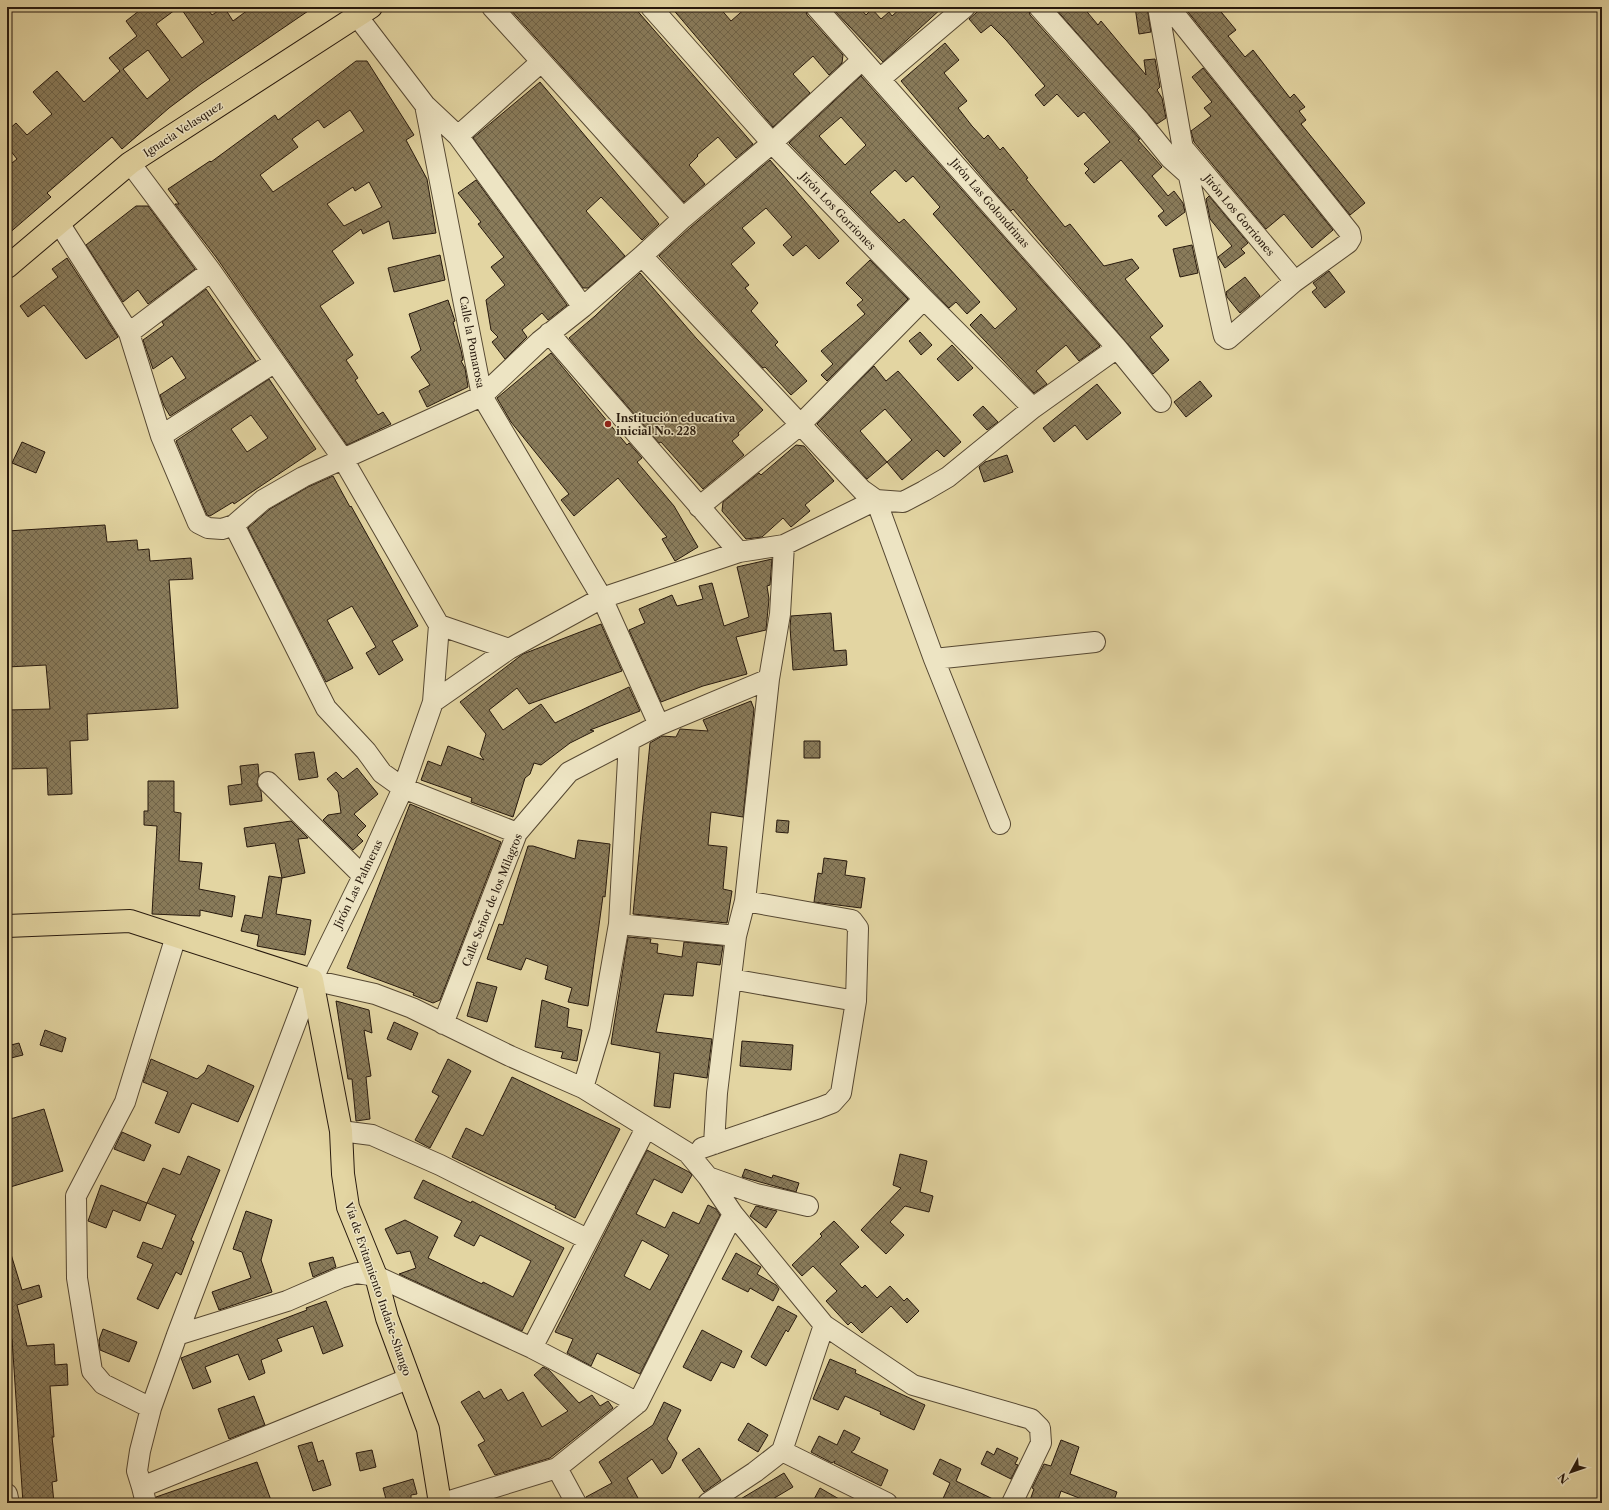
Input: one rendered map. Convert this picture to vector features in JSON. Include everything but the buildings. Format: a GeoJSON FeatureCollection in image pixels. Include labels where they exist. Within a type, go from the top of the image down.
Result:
{"type":"FeatureCollection","features":[{"type":"Feature","properties":{"kind":"main road","name":"Ignacia Velasquez"},"geometry":{"type":"LineString","coordinates":[[7,267],[130,163],[364,12]]}},
{"type":"Feature","properties":{"kind":"main road"},"geometry":{"type":"LineString","coordinates":[[7,926],[130,920],[312,980]]}},
{"type":"Feature","properties":{"kind":"main road","name":"Vía de Evitamiento Indañe-Shango"},"geometry":{"type":"LineString","coordinates":[[312,980],[341,1131],[343,1174],[348,1207],[376,1276],[387,1318],[428,1429],[440,1503]]}},
{"type":"Feature","properties":{"kind":"street"},"geometry":{"type":"LineString","coordinates":[[492,7],[683,218]]}},
{"type":"Feature","properties":{"kind":"street","name":"Jirón Los Gorriones"},"geometry":{"type":"LineString","coordinates":[[651,7],[772,143],[1033,408]]}},
{"type":"Feature","properties":{"kind":"street","name":"Jirón Las Golondrinas"},"geometry":{"type":"LineString","coordinates":[[816,7],[862,60],[881,78],[1117,348],[1161,402]]}},
{"type":"Feature","properties":{"kind":"street"},"geometry":{"type":"LineString","coordinates":[[881,78],[965,7]]}},
{"type":"Feature","properties":{"kind":"street","name":"Jirón Los Gorriones"},"geometry":{"type":"LineString","coordinates":[[1038,7],[1140,120],[1170,158],[1189,175]]}},
{"type":"Feature","properties":{"kind":"street"},"geometry":{"type":"LineString","coordinates":[[1158,7],[1183,149],[1224,336],[1228,339],[1294,282],[1348,242],[1351,238],[1350,233],[1169,7]]}},
{"type":"Feature","properties":{"kind":"street"},"geometry":{"type":"LineString","coordinates":[[364,12],[425,105],[458,136],[583,307]]}},
{"type":"Feature","properties":{"kind":"street"},"geometry":{"type":"LineString","coordinates":[[59,224],[129,332],[161,436],[198,523],[208,528],[222,529],[234,525],[263,500],[303,477],[482,396],[549,333],[583,307],[683,218],[772,143],[862,60]]}},
{"type":"Feature","properties":{"kind":"street"},"geometry":{"type":"LineString","coordinates":[[458,136],[541,62]]}},
{"type":"Feature","properties":{"kind":"street","name":"Calle la Pomarosa"},"geometry":{"type":"LineString","coordinates":[[425,105],[482,396],[602,598],[659,725]]}},
{"type":"Feature","properties":{"kind":"street","name":"Jirón Los Gorriones"},"geometry":{"type":"LineString","coordinates":[[1183,149],[1294,282]]}},
{"type":"Feature","properties":{"kind":"street"},"geometry":{"type":"LineString","coordinates":[[130,163],[211,271],[342,459],[439,625],[509,649]]}},
{"type":"Feature","properties":{"kind":"street"},"geometry":{"type":"LineString","coordinates":[[642,256],[862,490],[876,500],[934,659],[1000,824]]}},
{"type":"Feature","properties":{"kind":"street"},"geometry":{"type":"LineString","coordinates":[[129,332],[211,271]]}},
{"type":"Feature","properties":{"kind":"street"},"geometry":{"type":"LineString","coordinates":[[700,507],[800,425],[924,299]]}},
{"type":"Feature","properties":{"kind":"street"},"geometry":{"type":"LineString","coordinates":[[549,333],[739,552]]}},
{"type":"Feature","properties":{"kind":"street"},"geometry":{"type":"LineString","coordinates":[[433,702],[509,649],[602,598],[739,552],[784,545],[876,500],[903,502],[948,477],[1033,408],[1117,348]]}},
{"type":"Feature","properties":{"kind":"street"},"geometry":{"type":"LineString","coordinates":[[161,436],[275,362]]}},
{"type":"Feature","properties":{"kind":"street"},"geometry":{"type":"LineString","coordinates":[[234,525],[326,708],[366,751],[382,773],[403,788],[517,833]]}},
{"type":"Feature","properties":{"kind":"street"},"geometry":{"type":"LineString","coordinates":[[714,1144],[717,1093],[736,936],[745,901],[769,679],[780,614],[784,545]]}},
{"type":"Feature","properties":{"kind":"street","name":"Jirón Las Palmeras"},"geometry":{"type":"LineString","coordinates":[[144,1495],[137,1471],[140,1451],[151,1408],[312,980],[363,876],[403,788],[433,702],[439,625]]}},
{"type":"Feature","properties":{"kind":"street"},"geometry":{"type":"LineString","coordinates":[[934,659],[1095,642]]}},
{"type":"Feature","properties":{"kind":"street","name":"Calle Señor de los Milagros"},"geometry":{"type":"LineString","coordinates":[[443,1024],[517,833],[569,772],[659,725],[769,679]]}},
{"type":"Feature","properties":{"kind":"street"},"geometry":{"type":"LineString","coordinates":[[583,1088],[600,1031],[619,924],[629,741]]}},
{"type":"Feature","properties":{"kind":"street"},"geometry":{"type":"LineString","coordinates":[[268,782],[363,876]]}},
{"type":"Feature","properties":{"kind":"street"},"geometry":{"type":"LineString","coordinates":[[688,1153],[832,1103],[841,1094],[856,1001],[858,928],[856,923],[852,920],[745,901]]}},
{"type":"Feature","properties":{"kind":"street"},"geometry":{"type":"LineString","coordinates":[[619,924],[736,936]]}},
{"type":"Feature","properties":{"kind":"street"},"geometry":{"type":"LineString","coordinates":[[151,1408],[103,1384],[92,1371],[77,1278],[76,1196],[125,1102],[176,936]]}},
{"type":"Feature","properties":{"kind":"street"},"geometry":{"type":"LineString","coordinates":[[731,979],[856,1001]]}},
{"type":"Feature","properties":{"kind":"street"},"geometry":{"type":"LineString","coordinates":[[312,980],[376,994],[412,1008],[510,1056],[583,1088],[688,1153],[708,1177],[733,1214],[824,1325],[913,1385],[1031,1419],[1040,1428],[1041,1443],[1012,1503]]}},
{"type":"Feature","properties":{"kind":"street"},"geometry":{"type":"LineString","coordinates":[[532,1348],[587,1239],[646,1128]]}},
{"type":"Feature","properties":{"kind":"street"},"geometry":{"type":"LineString","coordinates":[[341,1131],[372,1135],[440,1165],[587,1239]]}},
{"type":"Feature","properties":{"kind":"street"},"geometry":{"type":"LineString","coordinates":[[708,1177],[756,1194],[808,1206]]}},
{"type":"Feature","properties":{"kind":"street"},"geometry":{"type":"LineString","coordinates":[[443,1503],[557,1468],[638,1403],[733,1214]]}},
{"type":"Feature","properties":{"kind":"street"},"geometry":{"type":"LineString","coordinates":[[177,1336],[287,1301],[340,1278],[357,1273],[376,1276],[532,1348],[638,1403]]}},
{"type":"Feature","properties":{"kind":"street"},"geometry":{"type":"LineString","coordinates":[[708,1503],[755,1472],[782,1451],[824,1325]]}},
{"type":"Feature","properties":{"kind":"street"},"geometry":{"type":"LineString","coordinates":[[144,1495],[410,1378]]}},
{"type":"Feature","properties":{"kind":"street"},"geometry":{"type":"LineString","coordinates":[[782,1451],[887,1503]]}},
{"type":"Feature","properties":{"kind":"street"},"geometry":{"type":"LineString","coordinates":[[557,1468],[576,1503]]}},
{"type":"Feature","properties":{"kind":"street"},"geometry":{"type":"LineString","coordinates":[[7,1494],[9,1503]]}},
{"type":"Feature","properties":{"kind":"place","name":"Institución educativa inicial No. 228"},"geometry":{"type":"Point","coordinates":[608,424]}}]}
